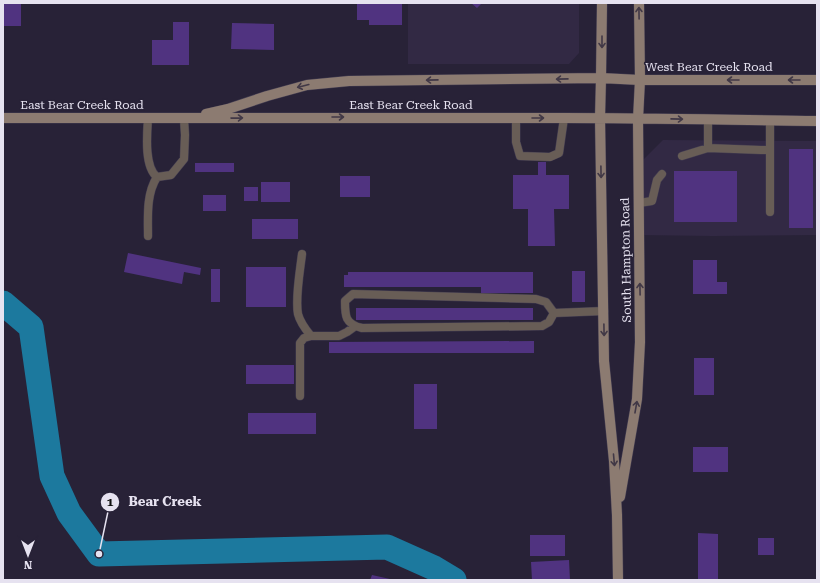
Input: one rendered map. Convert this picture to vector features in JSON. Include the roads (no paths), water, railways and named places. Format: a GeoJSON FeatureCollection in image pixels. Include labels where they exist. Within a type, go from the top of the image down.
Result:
{"type":"FeatureCollection","features":[{"type":"Feature","properties":{"kind":"main road","name":"South Hampton Road"},"geometry":{"type":"LineString","coordinates":[[602,3],[602,78],[600,118],[604,361],[614,461],[618,580]]}},
{"type":"Feature","properties":{"kind":"main road","name":"South Hampton Road"},"geometry":{"type":"LineString","coordinates":[[617,515],[637,399],[640,342],[638,119],[640,80],[639,3]]}},
{"type":"Feature","properties":{"kind":"main road","name":"West Bear Creek Road"},"geometry":{"type":"LineString","coordinates":[[602,78],[640,80],[817,80]]}},
{"type":"Feature","properties":{"kind":"main road","name":"East Bear Creek Road"},"geometry":{"type":"LineString","coordinates":[[184,119],[228,109],[307,85],[349,81],[602,78]]}},
{"type":"Feature","properties":{"kind":"main road","name":"East Bear Creek Road"},"geometry":{"type":"LineString","coordinates":[[3,118],[184,119],[299,117],[638,119]]}},
{"type":"Feature","properties":{"kind":"main road"},"geometry":{"type":"LineString","coordinates":[[638,119],[817,121]]}},
{"type":"Feature","properties":{"kind":"lane"},"geometry":{"type":"LineString","coordinates":[[148,118],[148,163],[152,174],[156,177],[171,175],[184,159],[184,119]]}},
{"type":"Feature","properties":{"kind":"lane"},"geometry":{"type":"LineString","coordinates":[[516,118],[516,142],[520,156],[550,157],[559,153],[564,118]]}},
{"type":"Feature","properties":{"kind":"lane"},"geometry":{"type":"LineString","coordinates":[[708,120],[708,148]]}},
{"type":"Feature","properties":{"kind":"lane"},"geometry":{"type":"LineString","coordinates":[[770,120],[770,212]]}},
{"type":"Feature","properties":{"kind":"lane"},"geometry":{"type":"LineString","coordinates":[[682,156],[708,148],[770,150]]}},
{"type":"Feature","properties":{"kind":"lane"},"geometry":{"type":"LineString","coordinates":[[639,203],[652,201],[657,180],[662,174]]}},
{"type":"Feature","properties":{"kind":"lane"},"geometry":{"type":"LineString","coordinates":[[148,236],[149,196],[152,184],[156,177]]}},
{"type":"Feature","properties":{"kind":"lane"},"geometry":{"type":"LineString","coordinates":[[302,254],[297,303],[299,316],[311,336]]}},
{"type":"Feature","properties":{"kind":"lane"},"geometry":{"type":"LineString","coordinates":[[353,294],[536,299],[546,302],[554,313],[549,322],[542,326],[362,328],[354,327],[349,322],[345,314],[345,301],[353,294]]}},
{"type":"Feature","properties":{"kind":"lane"},"geometry":{"type":"LineString","coordinates":[[554,313],[604,311]]}},
{"type":"Feature","properties":{"kind":"lane"},"geometry":{"type":"LineString","coordinates":[[300,396],[300,343],[304,338],[311,336],[339,336],[354,327]]}},
{"type":"Feature","properties":{"kind":"waterway"},"geometry":{"type":"LineString","coordinates":[[3,303],[31,327],[52,476],[69,513],[99,554],[387,547],[434,568],[454,580]]}},
{"type":"Feature","properties":{"kind":"place","name":"Bear Creek"},"geometry":{"type":"Point","coordinates":[99,554]}}]}
